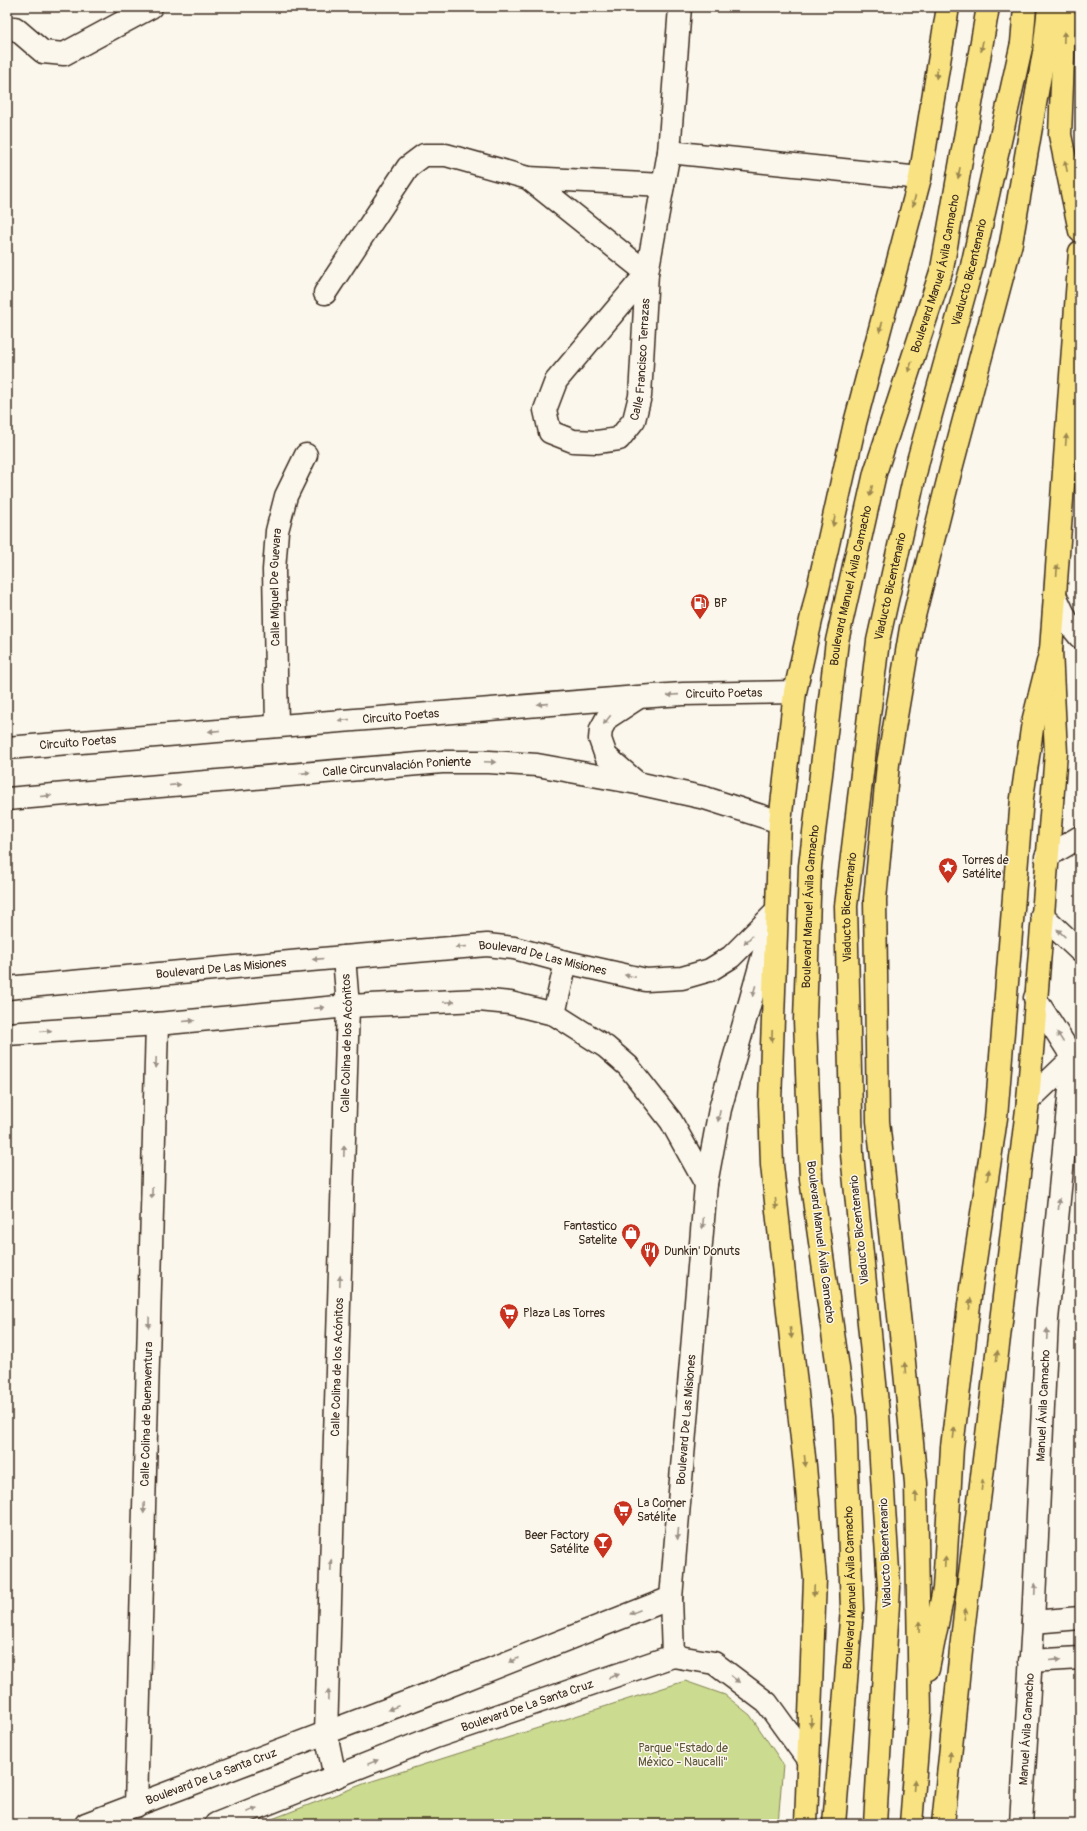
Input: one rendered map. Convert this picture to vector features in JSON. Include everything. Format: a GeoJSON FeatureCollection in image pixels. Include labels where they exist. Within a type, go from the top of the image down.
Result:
{"type":"FeatureCollection","features":[{"type":"Feature","properties":{"kind":"main road"},"geometry":{"type":"LineString","coordinates":[[806,1824],[815,1579],[805,1466],[772,1165],[770,1103],[775,913],[780,822],[796,692],[855,423],[920,178],[948,7]]}},
{"type":"Feature","properties":{"kind":"main road","name":"Boulevard Manuel Ávila Camacho"},"geometry":{"type":"LineString","coordinates":[[834,1824],[852,1609],[845,1417],[811,1179],[806,1020],[810,866],[837,641],[875,473],[942,269],[988,7]]}},
{"type":"Feature","properties":{"kind":"main road","name":"Viaducto Bicentenario"},"geometry":{"type":"LineString","coordinates":[[874,1824],[889,1587],[878,1412],[852,1154],[846,906],[878,640],[918,461],[972,266],[1022,43],[1025,7]]}},
{"type":"Feature","properties":{"kind":"main road"},"geometry":{"type":"LineString","coordinates":[[911,1824],[920,1711],[916,1483],[878,1121],[875,899],[888,764],[911,628],[952,465],[1011,243],[1044,52],[1049,7]]}},
{"type":"Feature","properties":{"kind":"main road"},"geometry":{"type":"LineString","coordinates":[[1065,7],[1060,135],[1080,231]]}},
{"type":"Feature","properties":{"kind":"main road"},"geometry":{"type":"LineString","coordinates":[[943,1824],[963,1630],[1028,1101],[1046,857],[1056,753],[1051,650],[1080,252]]}},
{"type":"Feature","properties":{"kind":"main road"},"geometry":{"type":"LineString","coordinates":[[920,1711],[944,1590],[952,1447],[971,1288],[996,1118],[1022,798],[1033,722],[1051,650]]}},
{"type":"Feature","properties":{"kind":"street"},"geometry":{"type":"LineString","coordinates":[[15,28],[43,52],[64,54],[151,7]]}},
{"type":"Feature","properties":{"kind":"street","name":"Calle Francisco Terrazas"},"geometry":{"type":"LineString","coordinates":[[646,273],[556,381],[546,410],[550,432],[573,441],[597,442],[619,439],[634,420],[640,396],[646,273],[669,152],[680,7]]}},
{"type":"Feature","properties":{"kind":"street"},"geometry":{"type":"LineString","coordinates":[[669,152],[920,178]]}},
{"type":"Feature","properties":{"kind":"street"},"geometry":{"type":"LineString","coordinates":[[324,293],[408,167],[424,155],[446,155],[528,178],[663,185]]}},
{"type":"Feature","properties":{"kind":"street"},"geometry":{"type":"LineString","coordinates":[[528,178],[646,273]]}},
{"type":"Feature","properties":{"kind":"street","name":"Calle Miguel De Guevara"},"geometry":{"type":"LineString","coordinates":[[277,726],[274,570],[277,531],[286,496],[306,455]]}},
{"type":"Feature","properties":{"kind":"street"},"geometry":{"type":"LineString","coordinates":[[1055,595],[1066,621],[1080,637]]}},
{"type":"Feature","properties":{"kind":"street","name":"Circuito Poetas"},"geometry":{"type":"LineString","coordinates":[[7,748],[638,697],[683,694],[796,692]]}},
{"type":"Feature","properties":{"kind":"street"},"geometry":{"type":"LineString","coordinates":[[637,783],[606,756],[600,739],[601,729],[607,718],[638,697]]}},
{"type":"Feature","properties":{"kind":"street","name":"Calle Circunvalación Poniente"},"geometry":{"type":"LineString","coordinates":[[7,799],[442,762],[490,762],[537,765],[637,783],[705,798],[780,822]]}},
{"type":"Feature","properties":{"kind":"street"},"geometry":{"type":"LineString","coordinates":[[1046,857],[1080,837]]}},
{"type":"Feature","properties":{"kind":"street","name":"Boulevard De Las Misiones"},"geometry":{"type":"LineString","coordinates":[[7,988],[488,945],[514,948],[566,962],[646,980],[682,978],[710,970],[731,957],[775,913]]}},
{"type":"Feature","properties":{"kind":"street","name":"Boulevard De Las Misiones"},"geometry":{"type":"LineString","coordinates":[[673,1656],[671,1598],[706,1184],[720,1110],[775,913]]}},
{"type":"Feature","properties":{"kind":"street"},"geometry":{"type":"LineString","coordinates":[[1042,916],[1080,951]]}},
{"type":"Feature","properties":{"kind":"street","name":"Calle Colina de los Acónitos"},"geometry":{"type":"LineString","coordinates":[[335,1777],[326,1734],[348,1006],[344,957]]}},
{"type":"Feature","properties":{"kind":"street"},"geometry":{"type":"LineString","coordinates":[[554,1014],[566,962]]}},
{"type":"Feature","properties":{"kind":"street"},"geometry":{"type":"LineString","coordinates":[[1028,1101],[1077,1056],[1035,998]]}},
{"type":"Feature","properties":{"kind":"street"},"geometry":{"type":"LineString","coordinates":[[7,1034],[157,1024],[348,1006],[479,1000],[510,1003],[554,1014],[606,1047],[628,1066],[672,1121],[706,1184]]}},
{"type":"Feature","properties":{"kind":"street","name":"Calle Colina de Buenaventura"},"geometry":{"type":"LineString","coordinates":[[136,1806],[157,1024]]}},
{"type":"Feature","properties":{"kind":"street","name":"Manuel Ávila Camacho"},"geometry":{"type":"LineString","coordinates":[[1021,1824],[1033,1622],[1047,1320],[1077,1056]]}},
{"type":"Feature","properties":{"kind":"street","name":"Boulevard De La Santa Cruz"},"geometry":{"type":"LineString","coordinates":[[86,1824],[326,1734],[671,1598]]}},
{"type":"Feature","properties":{"kind":"street"},"geometry":{"type":"LineString","coordinates":[[1033,1622],[1080,1618]]}},
{"type":"Feature","properties":{"kind":"street","name":"Boulevard De La Santa Cruz"},"geometry":{"type":"LineString","coordinates":[[216,1824],[435,1737],[673,1656],[714,1663],[767,1703],[809,1761]]}},
{"type":"Feature","properties":{"kind":"street"},"geometry":{"type":"LineString","coordinates":[[1030,1662],[1080,1658]]}},
{"type":"Feature","properties":{"kind":"green space","name":"Parque \"Estado de México - Naucalli\""},"geometry":{"type":"Polygon","coordinates":[[[685,1681],[725,1695],[750,1715],[783,1764],[778,1824],[259,1824],[366,1783],[685,1681]]]}},
{"type":"Feature","properties":{"kind":"place","name":"BP"},"geometry":{"type":"Point","coordinates":[700,620]}},
{"type":"Feature","properties":{"kind":"place","name":"Torres de Satélite"},"geometry":{"type":"Point","coordinates":[948,884]}},
{"type":"Feature","properties":{"kind":"place","name":"Fantastico Satelite"},"geometry":{"type":"Point","coordinates":[631,1250]}},
{"type":"Feature","properties":{"kind":"place","name":"Dunkin' Donuts"},"geometry":{"type":"Point","coordinates":[650,1268]}},
{"type":"Feature","properties":{"kind":"place","name":"Plaza Las Torres"},"geometry":{"type":"Point","coordinates":[509,1330]}},
{"type":"Feature","properties":{"kind":"place","name":"La Comer Satélite"},"geometry":{"type":"Point","coordinates":[623,1527]}},
{"type":"Feature","properties":{"kind":"place","name":"Beer Factory Satélite"},"geometry":{"type":"Point","coordinates":[603,1559]}}]}
